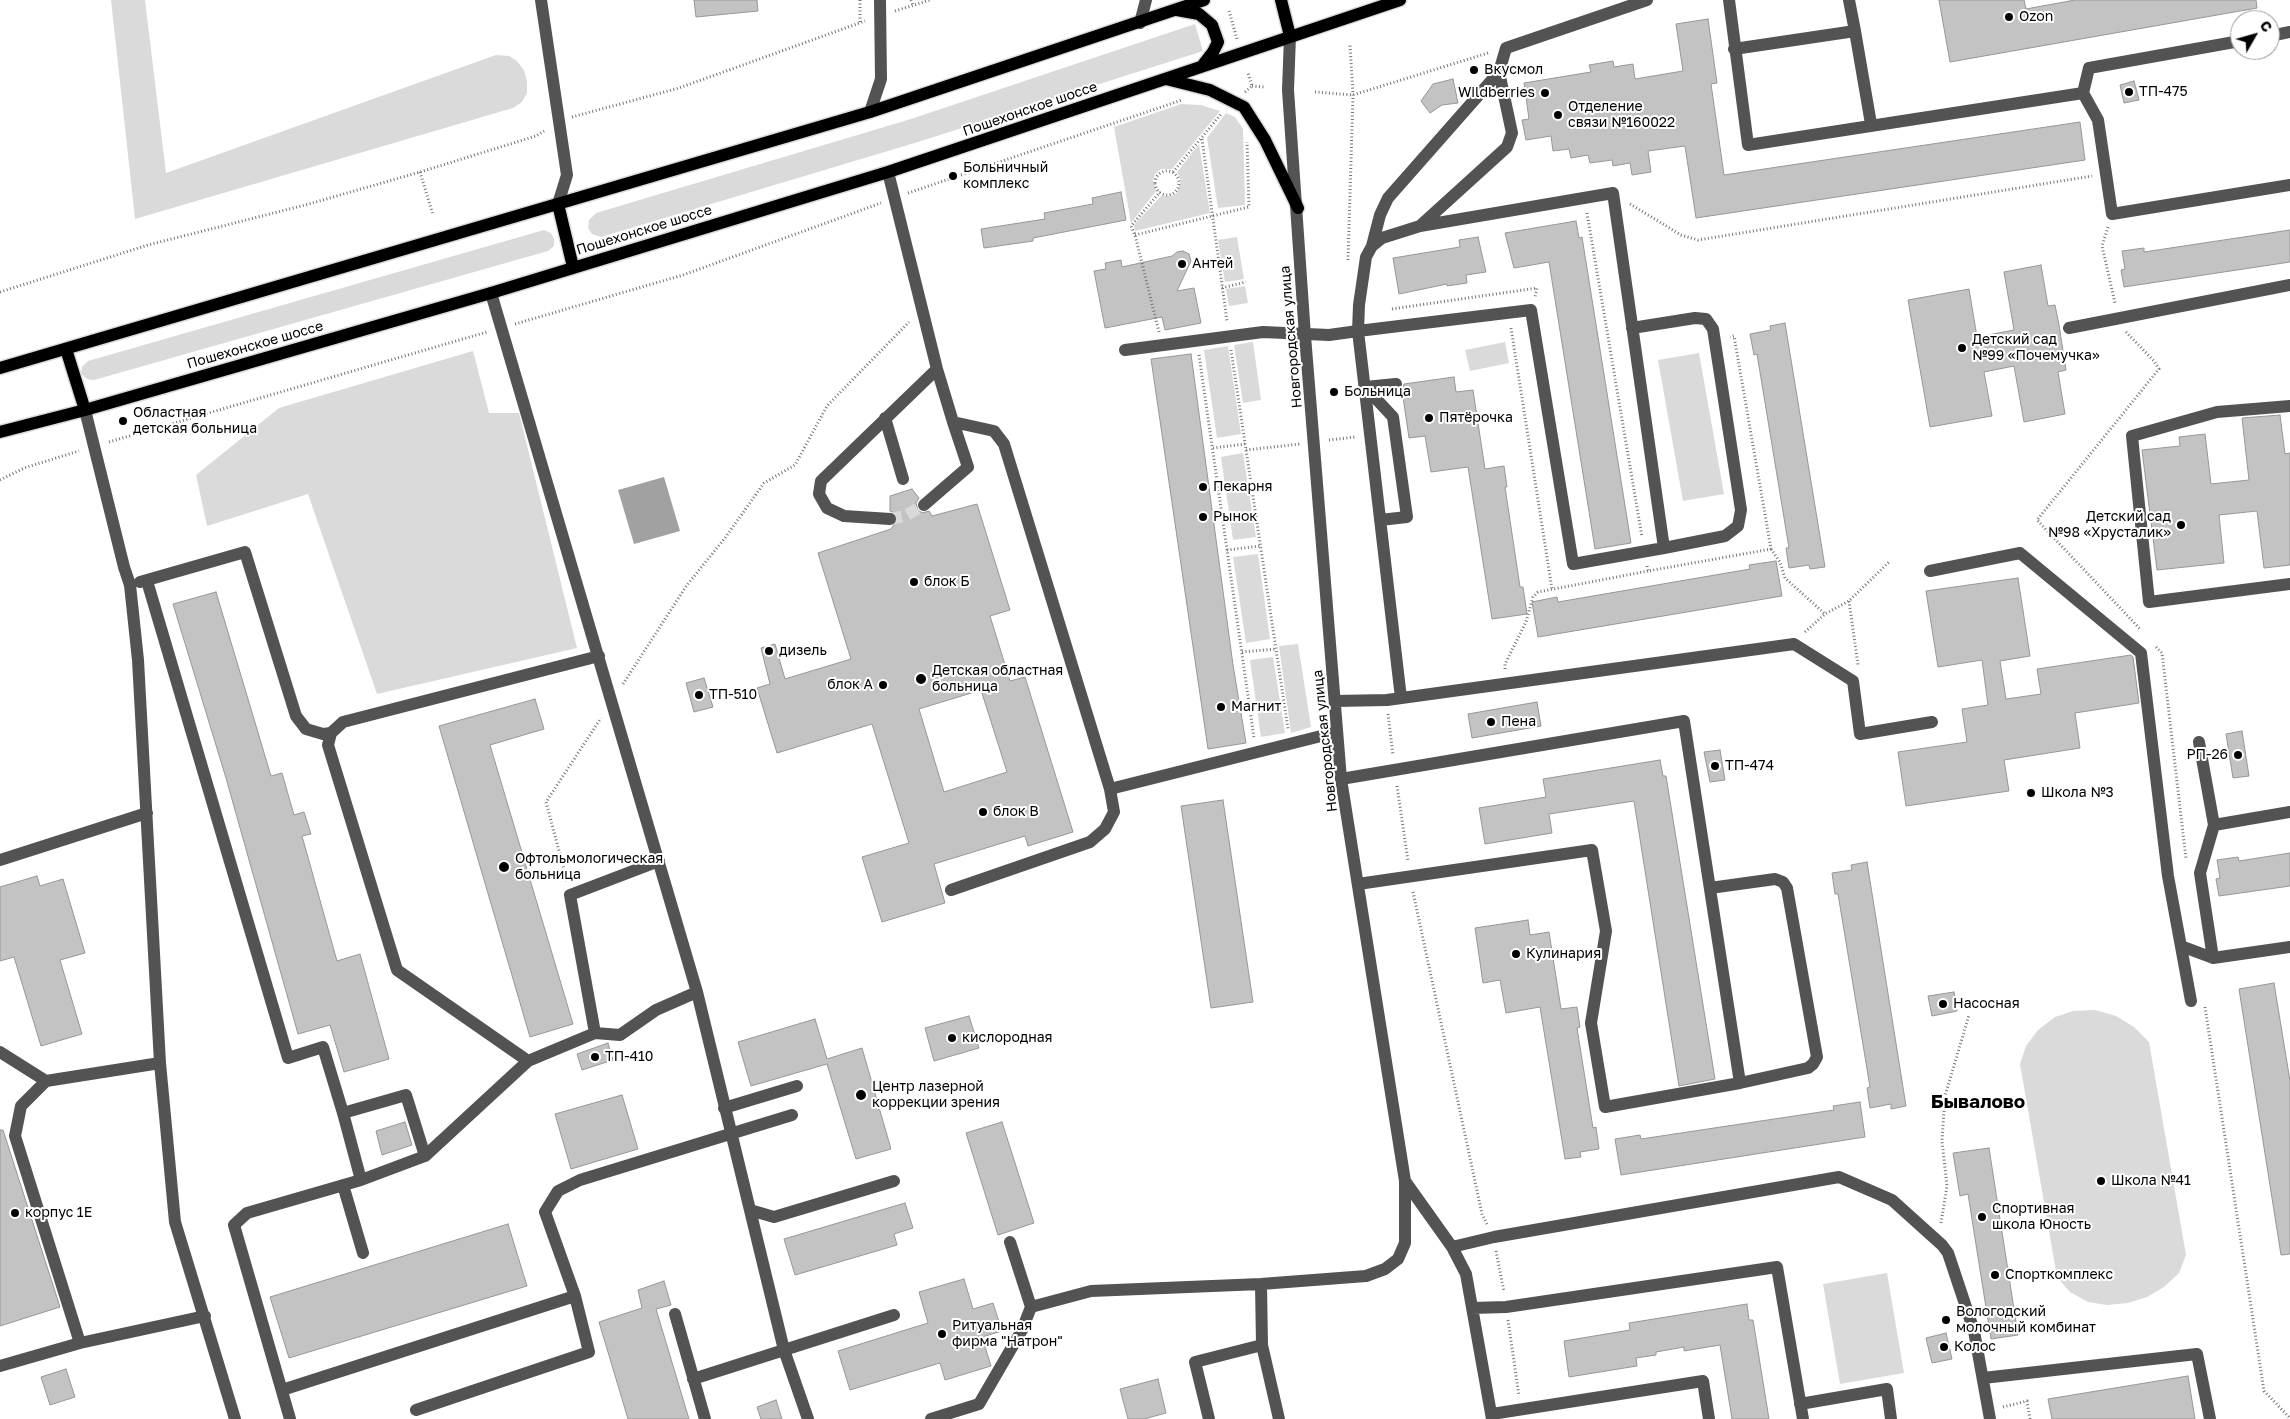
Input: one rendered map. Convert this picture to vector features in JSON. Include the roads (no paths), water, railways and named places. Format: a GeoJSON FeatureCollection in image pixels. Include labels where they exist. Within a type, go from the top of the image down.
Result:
{"type":"FeatureCollection","features":[{"type":"Feature","properties":{"kind":"main road"},"geometry":{"type":"LineString","coordinates":[[0,368],[870,112],[1204,0]]}},
{"type":"Feature","properties":{"kind":"main road"},"geometry":{"type":"LineString","coordinates":[[1281,0],[1290,36]]}},
{"type":"Feature","properties":{"kind":"main road"},"geometry":{"type":"LineString","coordinates":[[1376,0],[1398,1]]}},
{"type":"Feature","properties":{"kind":"main road","name":"Пошехонское шоссе"},"geometry":{"type":"LineString","coordinates":[[0,432],[85,410],[491,293],[888,172],[1398,1]]}},
{"type":"Feature","properties":{"kind":"main road"},"geometry":{"type":"LineString","coordinates":[[1177,10],[1200,14],[1212,25],[1218,42],[1203,65]]}},
{"type":"Feature","properties":{"kind":"main road"},"geometry":{"type":"LineString","coordinates":[[1166,79],[1210,90],[1244,107],[1265,140],[1298,208]]}},
{"type":"Feature","properties":{"kind":"main road"},"geometry":{"type":"LineString","coordinates":[[558,204],[573,267]]}},
{"type":"Feature","properties":{"kind":"main road"},"geometry":{"type":"LineString","coordinates":[[66,349],[85,410]]}},
{"type":"Feature","properties":{"kind":"street"},"geometry":{"type":"LineString","coordinates":[[541,0],[567,175],[558,204]]}},
{"type":"Feature","properties":{"kind":"street"},"geometry":{"type":"LineString","coordinates":[[870,112],[881,79],[880,0]]}},
{"type":"Feature","properties":{"kind":"street"},"geometry":{"type":"LineString","coordinates":[[1140,23],[1146,0]]}},
{"type":"Feature","properties":{"kind":"street"},"geometry":{"type":"LineString","coordinates":[[1401,698],[1358,331],[1359,305],[1366,257],[1372,246],[1380,215],[1388,198],[1499,72],[1506,48],[1647,0]]}},
{"type":"Feature","properties":{"kind":"street"},"geometry":{"type":"LineString","coordinates":[[1729,0],[1748,145],[1871,124],[2083,93]]}},
{"type":"Feature","properties":{"kind":"street"},"geometry":{"type":"LineString","coordinates":[[1849,0],[1871,124]]}},
{"type":"Feature","properties":{"kind":"street"},"geometry":{"type":"LineString","coordinates":[[1734,49],[1856,31]]}},
{"type":"Feature","properties":{"kind":"street","name":"Новгородская улица"},"geometry":{"type":"LineString","coordinates":[[1290,36],[1288,90],[1298,208],[1305,336],[1341,779],[1405,1181],[1452,1247],[1466,1274],[1492,1417]]}},
{"type":"Feature","properties":{"kind":"street"},"geometry":{"type":"LineString","coordinates":[[2230,43],[2089,68],[2083,93],[2098,120],[2112,214],[2290,185]]}},
{"type":"Feature","properties":{"kind":"street"},"geometry":{"type":"LineString","coordinates":[[1420,226],[1508,146],[1512,133],[1499,72]]}},
{"type":"Feature","properties":{"kind":"street"},"geometry":{"type":"LineString","coordinates":[[888,172],[937,369],[968,467],[924,505]]}},
{"type":"Feature","properties":{"kind":"street"},"geometry":{"type":"LineString","coordinates":[[1372,246],[1382,238],[1420,226],[1613,193],[1664,548]]}},
{"type":"Feature","properties":{"kind":"street"},"geometry":{"type":"LineString","coordinates":[[2069,328],[2290,285]]}},
{"type":"Feature","properties":{"kind":"street"},"geometry":{"type":"LineString","coordinates":[[491,293],[697,992],[784,1350],[808,1419]]}},
{"type":"Feature","properties":{"kind":"street"},"geometry":{"type":"LineString","coordinates":[[1125,350],[1263,332],[1329,336],[1531,310],[1573,564],[1724,536],[1738,526],[1741,510],[1713,329],[1706,319],[1695,318],[1632,328]]}},
{"type":"Feature","properties":{"kind":"street"},"geometry":{"type":"LineString","coordinates":[[890,519],[844,516],[827,508],[819,494],[821,481],[937,369]]}},
{"type":"Feature","properties":{"kind":"street"},"geometry":{"type":"LineString","coordinates":[[1365,387],[1396,384]]}},
{"type":"Feature","properties":{"kind":"street"},"geometry":{"type":"LineString","coordinates":[[1365,387],[1393,418],[1407,516],[1380,520]]}},
{"type":"Feature","properties":{"kind":"street"},"geometry":{"type":"LineString","coordinates":[[2290,406],[2217,412],[2132,436],[2149,602],[2290,584]]}},
{"type":"Feature","properties":{"kind":"street"},"geometry":{"type":"LineString","coordinates":[[85,410],[130,585],[138,660],[160,1063],[176,1222],[235,1419]]}},
{"type":"Feature","properties":{"kind":"street"},"geometry":{"type":"LineString","coordinates":[[885,418],[903,479]]}},
{"type":"Feature","properties":{"kind":"street"},"geometry":{"type":"LineString","coordinates":[[951,890],[1090,842],[1105,829],[1114,812],[1110,789],[1004,444],[994,431],[953,422]]}},
{"type":"Feature","properties":{"kind":"street"},"geometry":{"type":"LineString","coordinates":[[130,585],[245,552],[296,716],[306,729],[323,734],[331,733]]}},
{"type":"Feature","properties":{"kind":"street"},"geometry":{"type":"LineString","coordinates":[[1930,571],[2020,553],[2141,653],[2168,876],[2191,1001]]}},
{"type":"Feature","properties":{"kind":"street"},"geometry":{"type":"LineString","coordinates":[[147,581],[288,1058],[323,1047],[361,1180]]}},
{"type":"Feature","properties":{"kind":"street"},"geometry":{"type":"LineString","coordinates":[[1335,701],[1387,700],[1794,644],[1853,681],[1860,734],[1932,722]]}},
{"type":"Feature","properties":{"kind":"street"},"geometry":{"type":"LineString","coordinates":[[528,1061],[397,970],[328,745],[331,733],[342,722],[599,656]]}},
{"type":"Feature","properties":{"kind":"street"},"geometry":{"type":"LineString","coordinates":[[1341,779],[1684,721],[1740,1083]]}},
{"type":"Feature","properties":{"kind":"street"},"geometry":{"type":"LineString","coordinates":[[1110,789],[1337,732]]}},
{"type":"Feature","properties":{"kind":"street"},"geometry":{"type":"LineString","coordinates":[[2199,742],[2214,825],[2200,873],[2213,958]]}},
{"type":"Feature","properties":{"kind":"street"},"geometry":{"type":"LineString","coordinates":[[2214,825],[2290,812]]}},
{"type":"Feature","properties":{"kind":"street"},"geometry":{"type":"LineString","coordinates":[[0,860],[147,813]]}},
{"type":"Feature","properties":{"kind":"street"},"geometry":{"type":"LineString","coordinates":[[1358,884],[1592,850],[1606,931],[1591,1023],[1605,1107],[1740,1083],[1808,1068],[1813,1064],[1816,1057],[1788,888],[1783,882],[1775,879],[1710,888]]}},
{"type":"Feature","properties":{"kind":"street"},"geometry":{"type":"LineString","coordinates":[[595,1032],[570,895],[659,861]]}},
{"type":"Feature","properties":{"kind":"street"},"geometry":{"type":"LineString","coordinates":[[2181,946],[2213,958],[2290,947]]}},
{"type":"Feature","properties":{"kind":"street"},"geometry":{"type":"LineString","coordinates":[[290,1419],[234,1225],[247,1213],[361,1180],[425,1156],[528,1061],[595,1032],[620,1035],[656,1010],[697,992]]}},
{"type":"Feature","properties":{"kind":"street"},"geometry":{"type":"LineString","coordinates":[[0,1052],[46,1081]]}},
{"type":"Feature","properties":{"kind":"street"},"geometry":{"type":"LineString","coordinates":[[80,1344],[15,1136],[21,1106],[46,1081],[160,1063]]}},
{"type":"Feature","properties":{"kind":"street"},"geometry":{"type":"LineString","coordinates":[[724,1108],[797,1086]]}},
{"type":"Feature","properties":{"kind":"street"},"geometry":{"type":"LineString","coordinates":[[343,1113],[406,1095],[425,1156]]}},
{"type":"Feature","properties":{"kind":"street"},"geometry":{"type":"LineString","coordinates":[[416,1410],[589,1352],[574,1296],[545,1212],[558,1191],[580,1180],[792,1115]]}},
{"type":"Feature","properties":{"kind":"street"},"geometry":{"type":"LineString","coordinates":[[1452,1247],[1494,1236],[1839,1176],[1892,1200],[1934,1237],[1948,1253],[1974,1331],[1989,1415]]}},
{"type":"Feature","properties":{"kind":"street"},"geometry":{"type":"LineString","coordinates":[[750,1210],[774,1217],[894,1181]]}},
{"type":"Feature","properties":{"kind":"street"},"geometry":{"type":"LineString","coordinates":[[1031,1307],[1091,1291],[1261,1284],[1366,1276],[1386,1269],[1398,1259],[1405,1243],[1405,1181]]}},
{"type":"Feature","properties":{"kind":"street"},"geometry":{"type":"LineString","coordinates":[[343,1185],[363,1253]]}},
{"type":"Feature","properties":{"kind":"street"},"geometry":{"type":"LineString","coordinates":[[930,1419],[978,1404],[1022,1330],[1031,1307],[1010,1242]]}},
{"type":"Feature","properties":{"kind":"street"},"geometry":{"type":"LineString","coordinates":[[1472,1308],[1506,1307],[1777,1267],[1803,1419]]}},
{"type":"Feature","properties":{"kind":"street"},"geometry":{"type":"LineString","coordinates":[[1261,1284],[1262,1345],[1279,1419]]}},
{"type":"Feature","properties":{"kind":"street"},"geometry":{"type":"LineString","coordinates":[[282,1390],[574,1296]]}},
{"type":"Feature","properties":{"kind":"street"},"geometry":{"type":"LineString","coordinates":[[675,1314],[705,1419]]}},
{"type":"Feature","properties":{"kind":"street"},"geometry":{"type":"LineString","coordinates":[[693,1379],[894,1315]]}},
{"type":"Feature","properties":{"kind":"street"},"geometry":{"type":"LineString","coordinates":[[0,1366],[80,1344],[205,1316]]}},
{"type":"Feature","properties":{"kind":"street"},"geometry":{"type":"LineString","coordinates":[[1209,1419],[1195,1362],[1262,1345]]}},
{"type":"Feature","properties":{"kind":"street"},"geometry":{"type":"LineString","coordinates":[[1983,1378],[2197,1354],[2210,1419]]}},
{"type":"Feature","properties":{"kind":"street"},"geometry":{"type":"LineString","coordinates":[[1492,1417],[1521,1410],[1703,1381],[1709,1419]]}},
{"type":"Feature","properties":{"kind":"street"},"geometry":{"type":"LineString","coordinates":[[1800,1404],[1887,1389],[1891,1419]]}},
{"type":"Feature","properties":{"kind":"tunnel"},"geometry":{"type":"LineString","coordinates":[[890,519],[905,516],[924,505]]}},
{"type":"Feature","properties":{"kind":"place","name":"Ozon"},"geometry":{"type":"Point","coordinates":[2009,17]}},
{"type":"Feature","properties":{"kind":"place","name":"Вкусмол"},"geometry":{"type":"Point","coordinates":[1474,70]}},
{"type":"Feature","properties":{"kind":"place","name":"ТП-475"},"geometry":{"type":"Point","coordinates":[2129,92]}},
{"type":"Feature","properties":{"kind":"place","name":"Wildberries"},"geometry":{"type":"Point","coordinates":[1545,93]}},
{"type":"Feature","properties":{"kind":"place","name":"Отделение связи №160022"},"geometry":{"type":"Point","coordinates":[1558,115]}},
{"type":"Feature","properties":{"kind":"place","name":"Больничный комплекс"},"geometry":{"type":"Point","coordinates":[953,176]}},
{"type":"Feature","properties":{"kind":"place","name":"Антей"},"geometry":{"type":"Point","coordinates":[1182,264]}},
{"type":"Feature","properties":{"kind":"place","name":"Детский сад №99 «Почемучка»"},"geometry":{"type":"Point","coordinates":[1962,348]}},
{"type":"Feature","properties":{"kind":"place","name":"Больница"},"geometry":{"type":"Point","coordinates":[1334,392]}},
{"type":"Feature","properties":{"kind":"place","name":"Пятёрочка"},"geometry":{"type":"Point","coordinates":[1429,418]}},
{"type":"Feature","properties":{"kind":"place","name":"Областная детская больница"},"geometry":{"type":"Point","coordinates":[123,421]}},
{"type":"Feature","properties":{"kind":"place","name":"Пекарня"},"geometry":{"type":"Point","coordinates":[1203,487]}},
{"type":"Feature","properties":{"kind":"place","name":"Рынок"},"geometry":{"type":"Point","coordinates":[1203,517]}},
{"type":"Feature","properties":{"kind":"place","name":"Детский сад №98 «Хрусталик»"},"geometry":{"type":"Point","coordinates":[2181,525]}},
{"type":"Feature","properties":{"kind":"place","name":"блок Б"},"geometry":{"type":"Point","coordinates":[914,582]}},
{"type":"Feature","properties":{"kind":"place","name":"дизель"},"geometry":{"type":"Point","coordinates":[769,651]}},
{"type":"Feature","properties":{"kind":"place","name":"Детская областная больница"},"geometry":{"type":"Point","coordinates":[921,679]}},
{"type":"Feature","properties":{"kind":"place","name":"блок А"},"geometry":{"type":"Point","coordinates":[883,685]}},
{"type":"Feature","properties":{"kind":"place","name":"ТП-510"},"geometry":{"type":"Point","coordinates":[699,695]}},
{"type":"Feature","properties":{"kind":"place","name":"Магнит"},"geometry":{"type":"Point","coordinates":[1221,707]}},
{"type":"Feature","properties":{"kind":"place","name":"Пена"},"geometry":{"type":"Point","coordinates":[1491,722]}},
{"type":"Feature","properties":{"kind":"place","name":"РП-26"},"geometry":{"type":"Point","coordinates":[2238,755]}},
{"type":"Feature","properties":{"kind":"place","name":"ТП-474"},"geometry":{"type":"Point","coordinates":[1715,766]}},
{"type":"Feature","properties":{"kind":"place","name":"Школа №3"},"geometry":{"type":"Point","coordinates":[2031,793]}},
{"type":"Feature","properties":{"kind":"place","name":"блок В"},"geometry":{"type":"Point","coordinates":[983,812]}},
{"type":"Feature","properties":{"kind":"place","name":"Офтольмологическая больница"},"geometry":{"type":"Point","coordinates":[504,867]}},
{"type":"Feature","properties":{"kind":"place","name":"Кулинария"},"geometry":{"type":"Point","coordinates":[1516,954]}},
{"type":"Feature","properties":{"kind":"place","name":"Насосная"},"geometry":{"type":"Point","coordinates":[1943,1004]}},
{"type":"Feature","properties":{"kind":"place","name":"кислородная"},"geometry":{"type":"Point","coordinates":[952,1038]}},
{"type":"Feature","properties":{"kind":"place","name":"ТП-410"},"geometry":{"type":"Point","coordinates":[595,1057]}},
{"type":"Feature","properties":{"kind":"place","name":"Центр лазерной коррекции зрения"},"geometry":{"type":"Point","coordinates":[861,1095]}},
{"type":"Feature","properties":{"kind":"place","name":"Школа №41"},"geometry":{"type":"Point","coordinates":[2101,1181]}},
{"type":"Feature","properties":{"kind":"place","name":"корпус 1Е"},"geometry":{"type":"Point","coordinates":[15,1213]}},
{"type":"Feature","properties":{"kind":"place","name":"Спортивная школа Юность"},"geometry":{"type":"Point","coordinates":[1982,1217]}},
{"type":"Feature","properties":{"kind":"place","name":"Спорткомплекс"},"geometry":{"type":"Point","coordinates":[1995,1275]}},
{"type":"Feature","properties":{"kind":"place","name":"Вологодский молочный комбинат"},"geometry":{"type":"Point","coordinates":[1946,1320]}},
{"type":"Feature","properties":{"kind":"place","name":"Ритуальная фирма \"Натрон\""},"geometry":{"type":"Point","coordinates":[942,1334]}},
{"type":"Feature","properties":{"kind":"place","name":"Колос"},"geometry":{"type":"Point","coordinates":[1944,1347]}},
{"type":"Feature","properties":{"kind":"district","name":"Бывалово"},"geometry":{"type":"Point","coordinates":[1978,1102]}}]}
